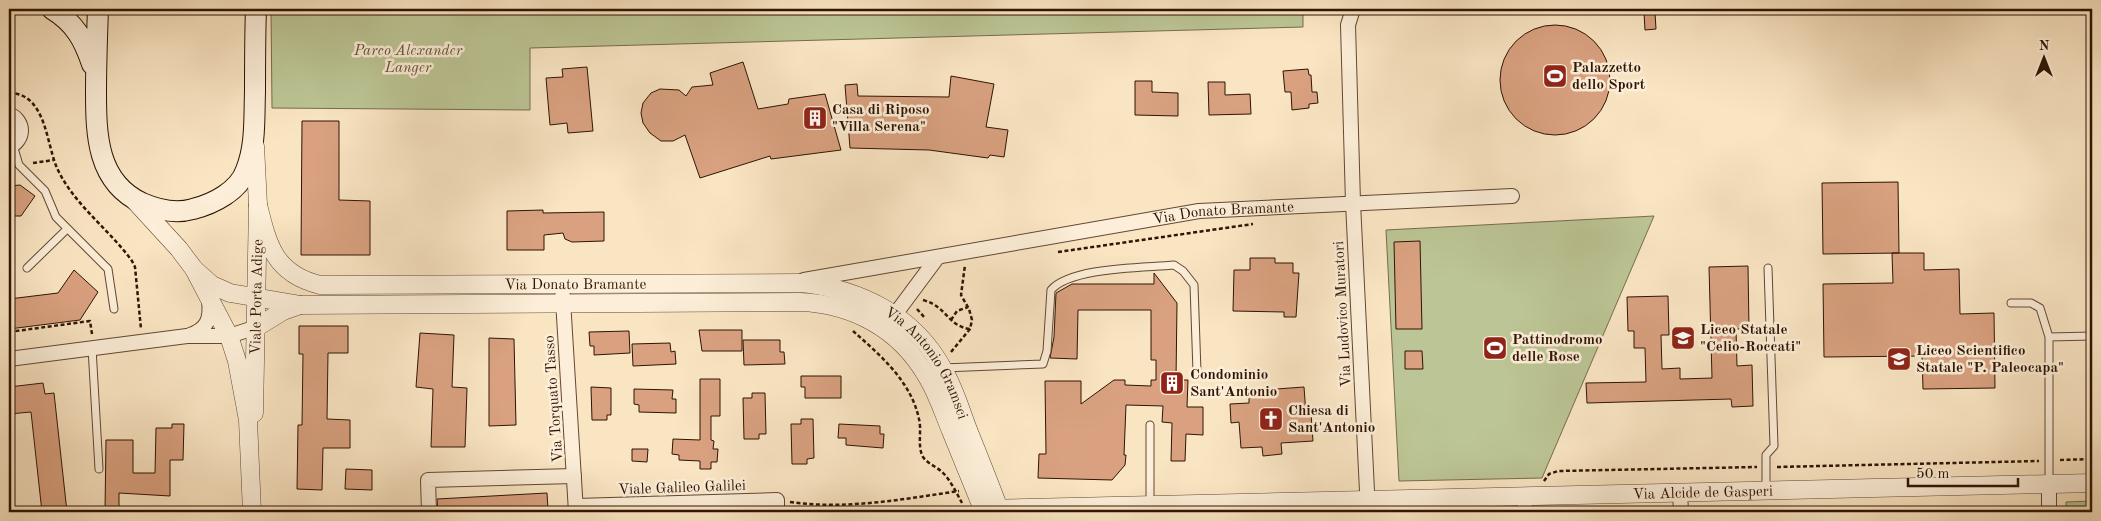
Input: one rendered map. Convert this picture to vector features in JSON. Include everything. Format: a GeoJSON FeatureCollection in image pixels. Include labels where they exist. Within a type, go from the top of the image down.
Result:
{"type":"FeatureCollection","features":[{"type":"Feature","properties":{"kind":"main road"},"geometry":{"type":"LineString","coordinates":[[52,9],[63,16],[79,32],[96,74]]}},
{"type":"Feature","properties":{"kind":"main road","name":"Viale Porta Adige"},"geometry":{"type":"LineString","coordinates":[[98,9],[96,132],[100,151],[111,176],[132,198],[155,209],[179,211],[204,206],[220,198],[239,183],[246,172],[254,136],[256,9]]}},
{"type":"Feature","properties":{"kind":"street","name":"Via Ludovico Muratori"},"geometry":{"type":"LineString","coordinates":[[1353,9],[1348,25],[1353,203],[1368,506]]}},
{"type":"Feature","properties":{"kind":"street"},"geometry":{"type":"LineString","coordinates":[[9,114],[18,120],[22,130],[18,140],[11,146]]}},
{"type":"Feature","properties":{"kind":"street","name":"Viale Porta Adige"},"geometry":{"type":"LineString","coordinates":[[252,512],[251,458],[257,327],[258,205],[254,136]]}},
{"type":"Feature","properties":{"kind":"street","name":"Via Donato Bramante"},"geometry":{"type":"LineString","coordinates":[[258,205],[270,247],[277,260],[296,277],[305,282],[332,286],[791,283],[1199,210],[1512,196]]}},
{"type":"Feature","properties":{"kind":"street","name":"Viale Porta Adige"},"geometry":{"type":"LineString","coordinates":[[132,198],[179,249],[194,269],[229,336],[245,398],[251,458]]}},
{"type":"Feature","properties":{"kind":"street"},"geometry":{"type":"LineString","coordinates":[[890,321],[937,258]]}},
{"type":"Feature","properties":{"kind":"street"},"geometry":{"type":"LineString","coordinates":[[194,269],[221,290],[301,305]]}},
{"type":"Feature","properties":{"kind":"street","name":"Via Antonio Gramsci"},"geometry":{"type":"LineString","coordinates":[[791,283],[841,289],[877,303],[928,378],[975,489],[991,510]]}},
{"type":"Feature","properties":{"kind":"street","name":"Via Torquato Tasso"},"geometry":{"type":"LineString","coordinates":[[562,284],[576,509]]}},
{"type":"Feature","properties":{"kind":"street"},"geometry":{"type":"LineString","coordinates":[[187,336],[198,332],[207,324],[211,316],[209,300]]}},
{"type":"Feature","properties":{"kind":"street","name":"Via Donato Bramante"},"geometry":{"type":"LineString","coordinates":[[301,305],[800,302]]}},
{"type":"Feature","properties":{"kind":"street","name":"Via Antonio Gramsci"},"geometry":{"type":"LineString","coordinates":[[800,302],[831,305],[890,321],[929,348],[949,359],[991,510]]}},
{"type":"Feature","properties":{"kind":"street"},"geometry":{"type":"LineString","coordinates":[[9,359],[92,343],[187,336],[229,336],[257,327],[283,311],[301,305]]}},
{"type":"Feature","properties":{"kind":"street"},"geometry":{"type":"LineString","coordinates":[[429,512],[428,480],[574,476]]}},
{"type":"Feature","properties":{"kind":"street","name":"Via Alcide de Gasperi"},"geometry":{"type":"LineString","coordinates":[[991,510],[1079,509],[1150,504],[1199,508],[1525,504],[1680,492],[2092,482]]}},
{"type":"Feature","properties":{"kind":"street"},"geometry":{"type":"LineString","coordinates":[[2049,484],[2049,512]]}},
{"type":"Feature","properties":{"kind":"street"},"geometry":{"type":"LineString","coordinates":[[1680,492],[1680,512]]}},
{"type":"Feature","properties":{"kind":"street","name":"Viale Galileo Galilei"},"geometry":{"type":"LineString","coordinates":[[576,509],[777,506]]}},
{"type":"Feature","properties":{"kind":"lane"},"geometry":{"type":"LineString","coordinates":[[11,146],[19,165],[45,191],[56,217],[108,269],[114,309]]}},
{"type":"Feature","properties":{"kind":"lane"},"geometry":{"type":"LineString","coordinates":[[27,268],[67,229]]}},
{"type":"Feature","properties":{"kind":"lane"},"geometry":{"type":"LineString","coordinates":[[949,359],[1042,364],[1047,351],[1050,290],[1056,284],[1079,274],[1174,266],[1183,271],[1194,285],[1197,372]]}},
{"type":"Feature","properties":{"kind":"lane"},"geometry":{"type":"LineString","coordinates":[[1766,490],[1766,456],[1774,446],[1768,268]]}},
{"type":"Feature","properties":{"kind":"lane"},"geometry":{"type":"LineString","coordinates":[[2011,303],[2031,303],[2040,308],[2049,337],[2049,484]]}},
{"type":"Feature","properties":{"kind":"lane"},"geometry":{"type":"LineString","coordinates":[[2049,337],[2092,336]]}},
{"type":"Feature","properties":{"kind":"lane"},"geometry":{"type":"LineString","coordinates":[[92,343],[99,469]]}},
{"type":"Feature","properties":{"kind":"lane"},"geometry":{"type":"LineString","coordinates":[[1150,425],[1150,504]]}},
{"type":"Feature","properties":{"kind":"path"},"geometry":{"type":"LineString","coordinates":[[9,93],[15,93],[33,104],[42,118],[61,177],[80,203],[132,261],[135,268],[142,333]]}},
{"type":"Feature","properties":{"kind":"path"},"geometry":{"type":"LineString","coordinates":[[19,165],[54,160]]}},
{"type":"Feature","properties":{"kind":"path"},"geometry":{"type":"LineString","coordinates":[[1050,252],[1258,223]]}},
{"type":"Feature","properties":{"kind":"path"},"geometry":{"type":"LineString","coordinates":[[960,264],[973,262]]}},
{"type":"Feature","properties":{"kind":"path"},"geometry":{"type":"LineString","coordinates":[[949,359],[970,329],[972,315],[961,295],[965,264]]}},
{"type":"Feature","properties":{"kind":"path"},"geometry":{"type":"LineString","coordinates":[[925,292],[917,307],[929,322]]}},
{"type":"Feature","properties":{"kind":"path"},"geometry":{"type":"LineString","coordinates":[[920,299],[935,303],[959,327],[970,329]]}},
{"type":"Feature","properties":{"kind":"path"},"geometry":{"type":"LineString","coordinates":[[951,320],[958,311],[968,307]]}},
{"type":"Feature","properties":{"kind":"path"},"geometry":{"type":"LineString","coordinates":[[9,332],[90,321],[92,343]]}},
{"type":"Feature","properties":{"kind":"path"},"geometry":{"type":"LineString","coordinates":[[848,327],[876,351],[900,377],[909,392],[919,418],[921,452],[924,458],[940,470],[963,505]]}},
{"type":"Feature","properties":{"kind":"path"},"geometry":{"type":"LineString","coordinates":[[777,506],[820,506],[901,500],[975,489]]}},
{"type":"Feature","properties":{"kind":"green space","name":"Parco Alexander Langer"},"geometry":{"type":"Polygon","coordinates":[[[271,9],[1303,9],[1303,27],[530,48],[530,110],[272,108],[271,9]]]}},
{"type":"Feature","properties":{"kind":"green space","name":"Pattinodromo delle Rose"},"geometry":{"type":"Polygon","coordinates":[[[1654,216],[1542,478],[1399,481],[1386,230],[1654,216]]]}},
{"type":"Feature","properties":{"kind":"green space"},"geometry":{"type":"Polygon","coordinates":[[[2092,501],[2092,512],[2066,512],[2066,502],[2092,501]]]}},
{"type":"Feature","properties":{"kind":"building"},"geometry":{"type":"Polygon","coordinates":[[[1644,13],[1655,13],[1656,29],[1645,30],[1644,13]]]}},
{"type":"Feature","properties":{"kind":"building","name":"Palazzetto dello Sport"},"geometry":{"type":"Polygon","coordinates":[[[1555,25],[1576,29],[1594,41],[1606,59],[1610,80],[1606,101],[1594,119],[1576,131],[1555,135],[1534,131],[1516,119],[1504,101],[1500,80],[1504,59],[1516,41],[1534,29],[1555,25]]]}},
{"type":"Feature","properties":{"kind":"building"},"geometry":{"type":"Polygon","coordinates":[[[743,62],[758,109],[788,104],[789,99],[825,94],[841,150],[771,159],[770,156],[700,178],[685,135],[673,141],[661,141],[650,133],[643,123],[641,113],[643,103],[651,93],[660,89],[679,90],[686,96],[692,87],[713,85],[710,73],[743,62]]]}},
{"type":"Feature","properties":{"kind":"building"},"geometry":{"type":"Polygon","coordinates":[[[587,67],[593,131],[568,133],[567,123],[550,125],[546,78],[563,77],[562,69],[587,67]]]}},
{"type":"Feature","properties":{"kind":"building"},"geometry":{"type":"Polygon","coordinates":[[[1308,69],[1309,75],[1311,75],[1312,92],[1317,92],[1318,103],[1309,104],[1309,108],[1292,110],[1291,92],[1285,92],[1283,71],[1308,69]]]}},
{"type":"Feature","properties":{"kind":"building"},"geometry":{"type":"Polygon","coordinates":[[[951,76],[994,84],[986,127],[1008,130],[1004,157],[990,155],[988,158],[929,150],[850,148],[845,85],[857,84],[858,96],[949,97],[951,76]]]}},
{"type":"Feature","properties":{"kind":"building"},"geometry":{"type":"Polygon","coordinates":[[[1135,81],[1152,81],[1152,92],[1178,93],[1178,116],[1135,115],[1135,81]]]}},
{"type":"Feature","properties":{"kind":"building"},"geometry":{"type":"Polygon","coordinates":[[[1208,82],[1225,82],[1225,95],[1250,94],[1251,114],[1209,115],[1208,82]]]}},
{"type":"Feature","properties":{"kind":"building"},"geometry":{"type":"Polygon","coordinates":[[[302,121],[339,121],[339,200],[370,201],[370,255],[301,255],[302,121]]]}},
{"type":"Feature","properties":{"kind":"building"},"geometry":{"type":"Polygon","coordinates":[[[1898,182],[1899,253],[1823,254],[1822,183],[1898,182]]]}},
{"type":"Feature","properties":{"kind":"building"},"geometry":{"type":"Polygon","coordinates":[[[20,185],[35,196],[21,216],[9,216],[9,186],[20,185]]]}},
{"type":"Feature","properties":{"kind":"building"},"geometry":{"type":"Polygon","coordinates":[[[543,210],[543,213],[604,212],[604,241],[572,242],[565,239],[563,233],[544,235],[544,250],[507,250],[507,211],[543,210]]]}},
{"type":"Feature","properties":{"kind":"building"},"geometry":{"type":"Polygon","coordinates":[[[1420,241],[1422,329],[1396,329],[1394,242],[1420,241]]]}},
{"type":"Feature","properties":{"kind":"building"},"geometry":{"type":"Polygon","coordinates":[[[1892,253],[1924,253],[1924,270],[1959,269],[1960,314],[1994,313],[1995,388],[1923,389],[1922,356],[1824,357],[1823,284],[1893,283],[1892,253]]]}},
{"type":"Feature","properties":{"kind":"building"},"geometry":{"type":"Polygon","coordinates":[[[1250,258],[1275,258],[1275,263],[1293,263],[1293,273],[1299,273],[1296,317],[1284,317],[1284,312],[1233,311],[1234,270],[1250,270],[1250,258]]]}},
{"type":"Feature","properties":{"kind":"building"},"geometry":{"type":"Polygon","coordinates":[[[1748,266],[1749,329],[1736,329],[1737,366],[1752,365],[1753,406],[1732,407],[1731,399],[1587,403],[1586,383],[1646,382],[1645,348],[1634,348],[1634,331],[1628,331],[1627,297],[1668,296],[1669,335],[1661,335],[1662,369],[1680,368],[1680,379],[1712,378],[1709,267],[1748,266]]]}},
{"type":"Feature","properties":{"kind":"building"},"geometry":{"type":"Polygon","coordinates":[[[74,270],[98,292],[80,320],[9,329],[9,299],[58,293],[74,270]]]}},
{"type":"Feature","properties":{"kind":"building","name":"Condominio Sant'Antonio"},"geometry":{"type":"Polygon","coordinates":[[[1154,273],[1177,303],[1176,380],[1188,380],[1187,407],[1203,407],[1203,435],[1186,434],[1185,461],[1171,461],[1172,423],[1162,422],[1163,406],[1126,405],[1125,465],[1112,480],[1038,478],[1039,454],[1046,454],[1045,381],[1081,381],[1081,404],[1114,380],[1125,380],[1125,385],[1151,386],[1151,380],[1156,380],[1156,360],[1151,360],[1151,310],[1078,310],[1077,359],[1050,358],[1054,337],[1056,293],[1072,284],[1154,284],[1154,273]]]}},
{"type":"Feature","properties":{"kind":"building"},"geometry":{"type":"Polygon","coordinates":[[[299,326],[348,326],[348,353],[328,353],[327,419],[350,420],[350,448],[323,448],[322,490],[297,489],[298,425],[302,425],[303,354],[299,354],[299,326]]]}},
{"type":"Feature","properties":{"kind":"building"},"geometry":{"type":"Polygon","coordinates":[[[699,330],[742,330],[742,351],[702,351],[699,330]]]}},
{"type":"Feature","properties":{"kind":"building"},"geometry":{"type":"Polygon","coordinates":[[[629,331],[630,353],[594,355],[594,346],[590,346],[589,332],[629,331]]]}},
{"type":"Feature","properties":{"kind":"building"},"geometry":{"type":"Polygon","coordinates":[[[420,333],[454,335],[452,387],[467,388],[465,447],[431,447],[433,389],[416,387],[420,333]]]}},
{"type":"Feature","properties":{"kind":"building"},"geometry":{"type":"Polygon","coordinates":[[[489,338],[514,339],[516,425],[489,426],[489,338]]]}},
{"type":"Feature","properties":{"kind":"building"},"geometry":{"type":"Polygon","coordinates":[[[743,340],[780,340],[780,352],[784,352],[785,364],[744,365],[743,340]]]}},
{"type":"Feature","properties":{"kind":"building"},"geometry":{"type":"Polygon","coordinates":[[[670,343],[671,352],[675,351],[676,364],[633,366],[632,344],[670,343]]]}},
{"type":"Feature","properties":{"kind":"building"},"geometry":{"type":"Polygon","coordinates":[[[1405,351],[1422,351],[1423,369],[1405,369],[1405,351]]]}},
{"type":"Feature","properties":{"kind":"building"},"geometry":{"type":"Polygon","coordinates":[[[801,376],[841,376],[841,398],[805,398],[805,387],[801,387],[801,376]]]}},
{"type":"Feature","properties":{"kind":"building"},"geometry":{"type":"Polygon","coordinates":[[[700,379],[720,379],[720,416],[711,416],[711,440],[714,441],[713,449],[718,449],[717,462],[711,462],[711,469],[700,469],[700,461],[679,460],[679,455],[672,454],[673,439],[700,440],[700,379]]]}},
{"type":"Feature","properties":{"kind":"building"},"geometry":{"type":"Polygon","coordinates":[[[43,383],[45,394],[54,393],[67,512],[42,512],[31,412],[9,414],[9,387],[43,383]]]}},
{"type":"Feature","properties":{"kind":"building"},"geometry":{"type":"Polygon","coordinates":[[[591,387],[611,388],[611,415],[607,415],[607,420],[592,420],[591,387]]]}},
{"type":"Feature","properties":{"kind":"building","name":"Chiesa di Sant'Antonio"},"geometry":{"type":"Polygon","coordinates":[[[1304,387],[1306,415],[1311,414],[1313,441],[1281,443],[1282,454],[1263,456],[1262,447],[1241,448],[1239,422],[1231,423],[1230,404],[1249,403],[1249,391],[1304,387]]]}},
{"type":"Feature","properties":{"kind":"building"},"geometry":{"type":"Polygon","coordinates":[[[634,389],[673,390],[672,399],[676,399],[676,413],[639,412],[639,405],[634,404],[634,389]]]}},
{"type":"Feature","properties":{"kind":"building"},"geometry":{"type":"Polygon","coordinates":[[[752,393],[765,393],[766,434],[759,434],[759,439],[744,439],[743,398],[752,398],[752,393]]]}},
{"type":"Feature","properties":{"kind":"building"},"geometry":{"type":"Polygon","coordinates":[[[801,419],[813,419],[814,458],[807,459],[807,464],[792,464],[791,424],[801,424],[801,419]]]}},
{"type":"Feature","properties":{"kind":"building"},"geometry":{"type":"Polygon","coordinates":[[[172,424],[184,424],[183,460],[170,460],[170,496],[119,493],[119,512],[105,512],[106,440],[133,440],[133,473],[155,473],[156,428],[172,428],[172,424]]]}},
{"type":"Feature","properties":{"kind":"building"},"geometry":{"type":"Polygon","coordinates":[[[839,424],[880,426],[880,434],[884,434],[883,448],[846,445],[846,438],[838,438],[839,424]]]}},
{"type":"Feature","properties":{"kind":"building"},"geometry":{"type":"Polygon","coordinates":[[[632,449],[648,449],[647,462],[632,461],[632,449]]]}},
{"type":"Feature","properties":{"kind":"building"},"geometry":{"type":"Polygon","coordinates":[[[346,469],[372,470],[372,490],[345,489],[346,469]]]}},
{"type":"Feature","properties":{"kind":"building"},"geometry":{"type":"Polygon","coordinates":[[[547,493],[548,509],[543,509],[543,512],[438,512],[437,499],[547,493]]]}},
{"type":"Feature","properties":{"kind":"place","name":"Palazzetto dello Sport"},"geometry":{"type":"Point","coordinates":[1555,76]}},
{"type":"Feature","properties":{"kind":"place","name":"Casa di Riposo \"Villa Serena\""},"geometry":{"type":"Point","coordinates":[815,118]}},
{"type":"Feature","properties":{"kind":"place","name":"Liceo Statale \"Celio-Roccati\""},"geometry":{"type":"Point","coordinates":[1683,338]}},
{"type":"Feature","properties":{"kind":"place","name":"Pattinodromo delle Rose"},"geometry":{"type":"Point","coordinates":[1495,348]}},
{"type":"Feature","properties":{"kind":"place","name":"Liceo Scientifico Statale \"P. Paleocapa\""},"geometry":{"type":"Point","coordinates":[1899,359]}},
{"type":"Feature","properties":{"kind":"place","name":"Condominio Sant'Antonio"},"geometry":{"type":"Point","coordinates":[1172,383]}},
{"type":"Feature","properties":{"kind":"place","name":"Chiesa di Sant'Antonio"},"geometry":{"type":"Point","coordinates":[1271,419]}}]}
